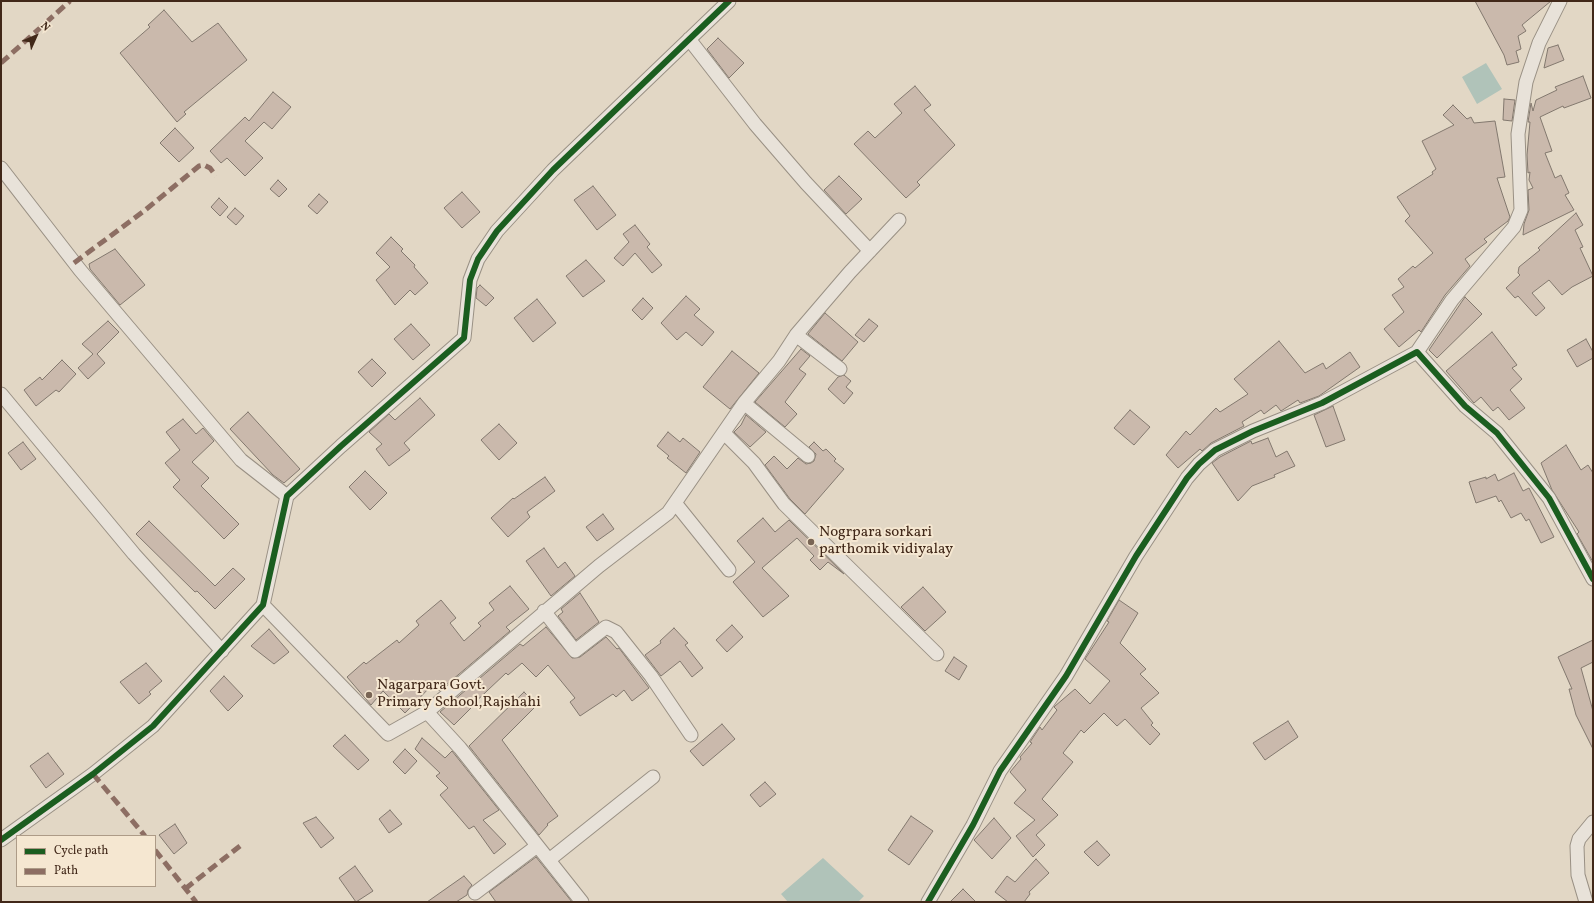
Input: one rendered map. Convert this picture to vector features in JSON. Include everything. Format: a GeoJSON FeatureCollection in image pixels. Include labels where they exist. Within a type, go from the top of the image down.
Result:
{"type":"FeatureCollection","features":[{"type":"Feature","properties":{"kind":"street"},"geometry":{"type":"LineString","coordinates":[[1,840],[93,774],[153,726],[263,605],[287,496],[341,446],[464,338],[470,280],[478,259],[497,231],[554,170],[729,1]]}},
{"type":"Feature","properties":{"kind":"street"},"geometry":{"type":"LineString","coordinates":[[928,902],[973,825],[1000,771],[1066,676],[1147,539],[1187,478],[1199,464],[1215,450],[1253,431],[1322,403],[1417,352],[1448,306],[1514,227],[1521,210],[1518,134],[1526,82],[1539,43],[1560,1]]}},
{"type":"Feature","properties":{"kind":"street"},"geometry":{"type":"LineString","coordinates":[[689,39],[755,124],[806,184],[870,251]]}},
{"type":"Feature","properties":{"kind":"street"},"geometry":{"type":"LineString","coordinates":[[1,168],[80,270],[241,460],[287,496]]}},
{"type":"Feature","properties":{"kind":"street"},"geometry":{"type":"LineString","coordinates":[[263,605],[388,734],[427,712],[544,611],[599,566],[668,513],[676,504],[744,403],[779,360],[796,335],[899,220]]}},
{"type":"Feature","properties":{"kind":"street"},"geometry":{"type":"LineString","coordinates":[[796,335],[840,369]]}},
{"type":"Feature","properties":{"kind":"street"},"geometry":{"type":"LineString","coordinates":[[1417,352],[1465,406],[1497,433],[1544,491],[1566,526],[1593,579]]}},
{"type":"Feature","properties":{"kind":"street"},"geometry":{"type":"LineString","coordinates":[[1,394],[134,554],[222,651]]}},
{"type":"Feature","properties":{"kind":"street"},"geometry":{"type":"LineString","coordinates":[[744,403],[808,456]]}},
{"type":"Feature","properties":{"kind":"street"},"geometry":{"type":"LineString","coordinates":[[724,433],[754,463],[784,504],[937,654]]}},
{"type":"Feature","properties":{"kind":"street"},"geometry":{"type":"LineString","coordinates":[[676,504],[729,570]]}},
{"type":"Feature","properties":{"kind":"street"},"geometry":{"type":"LineString","coordinates":[[544,611],[575,651],[606,627],[616,632],[651,676],[691,735]]}},
{"type":"Feature","properties":{"kind":"street"},"geometry":{"type":"LineString","coordinates":[[427,712],[460,748],[549,860],[579,901]]}},
{"type":"Feature","properties":{"kind":"street"},"geometry":{"type":"LineString","coordinates":[[549,860],[653,777]]}},
{"type":"Feature","properties":{"kind":"street"},"geometry":{"type":"LineString","coordinates":[[1586,902],[1578,875],[1577,846],[1579,839],[1593,822]]}},
{"type":"Feature","properties":{"kind":"street"},"geometry":{"type":"LineString","coordinates":[[476,894],[537,846]]}},
{"type":"Feature","properties":{"kind":"shaded area"},"geometry":{"type":"Polygon","coordinates":[[[1486,63],[1502,89],[1477,104],[1462,77],[1486,63]]]}},
{"type":"Feature","properties":{"kind":"shaded area"},"geometry":{"type":"Polygon","coordinates":[[[823,858],[864,896],[858,902],[788,902],[781,894],[823,858]]]}},
{"type":"Feature","properties":{"kind":"building"},"geometry":{"type":"Polygon","coordinates":[[[1475,1],[1551,1],[1522,25],[1526,31],[1518,36],[1521,49],[1516,51],[1519,62],[1507,65],[1504,55],[1475,1]]]}},
{"type":"Feature","properties":{"kind":"building"},"geometry":{"type":"Polygon","coordinates":[[[164,10],[192,42],[218,23],[247,60],[184,112],[186,114],[177,122],[120,53],[150,27],[148,25],[164,10]]]}},
{"type":"Feature","properties":{"kind":"building"},"geometry":{"type":"Polygon","coordinates":[[[718,38],[744,63],[729,78],[707,49],[718,38]]]}},
{"type":"Feature","properties":{"kind":"building"},"geometry":{"type":"Polygon","coordinates":[[[1558,45],[1564,60],[1544,68],[1548,48],[1558,45]]]}},
{"type":"Feature","properties":{"kind":"building"},"geometry":{"type":"Polygon","coordinates":[[[1583,76],[1591,98],[1564,108],[1563,106],[1540,117],[1552,151],[1545,153],[1555,178],[1561,175],[1569,193],[1565,195],[1574,210],[1523,235],[1524,224],[1529,210],[1528,190],[1533,188],[1529,180],[1530,172],[1528,173],[1527,155],[1530,122],[1528,122],[1531,103],[1533,111],[1536,100],[1557,90],[1555,87],[1583,76]]]}},
{"type":"Feature","properties":{"kind":"building"},"geometry":{"type":"Polygon","coordinates":[[[915,86],[931,105],[924,110],[955,145],[917,182],[920,185],[906,198],[854,144],[868,131],[875,138],[902,113],[894,104],[915,86]]]}},
{"type":"Feature","properties":{"kind":"building"},"geometry":{"type":"Polygon","coordinates":[[[273,92],[291,107],[272,129],[264,122],[245,141],[263,158],[245,176],[227,158],[221,163],[210,151],[245,117],[249,121],[273,92]]]}},
{"type":"Feature","properties":{"kind":"building"},"geometry":{"type":"Polygon","coordinates":[[[1504,99],[1515,100],[1512,121],[1503,120],[1504,99]]]}},
{"type":"Feature","properties":{"kind":"building"},"geometry":{"type":"Polygon","coordinates":[[[1453,105],[1467,119],[1471,117],[1474,123],[1495,121],[1505,177],[1497,178],[1510,217],[1508,221],[1484,239],[1487,242],[1465,259],[1470,266],[1445,295],[1421,332],[1419,330],[1399,347],[1384,329],[1404,312],[1392,295],[1404,287],[1398,279],[1413,266],[1415,268],[1433,253],[1405,221],[1410,216],[1397,197],[1433,174],[1432,172],[1436,169],[1422,141],[1454,125],[1443,115],[1453,105]]]}},
{"type":"Feature","properties":{"kind":"building"},"geometry":{"type":"Polygon","coordinates":[[[175,128],[194,148],[179,162],[160,143],[175,128]]]}},
{"type":"Feature","properties":{"kind":"building"},"geometry":{"type":"Polygon","coordinates":[[[839,176],[862,199],[846,214],[824,190],[839,176]]]}},
{"type":"Feature","properties":{"kind":"building"},"geometry":{"type":"Polygon","coordinates":[[[278,180],[287,189],[279,197],[270,189],[278,180]]]}},
{"type":"Feature","properties":{"kind":"building"},"geometry":{"type":"Polygon","coordinates":[[[593,186],[616,215],[597,230],[574,200],[593,186]]]}},
{"type":"Feature","properties":{"kind":"building"},"geometry":{"type":"Polygon","coordinates":[[[462,192],[480,212],[462,228],[444,208],[462,192]]]}},
{"type":"Feature","properties":{"kind":"building"},"geometry":{"type":"Polygon","coordinates":[[[319,194],[328,202],[317,214],[308,206],[319,194]]]}},
{"type":"Feature","properties":{"kind":"building"},"geometry":{"type":"Polygon","coordinates":[[[219,198],[228,207],[220,216],[211,207],[219,198]]]}},
{"type":"Feature","properties":{"kind":"building"},"geometry":{"type":"Polygon","coordinates":[[[235,208],[244,216],[236,225],[227,217],[235,208]]]}},
{"type":"Feature","properties":{"kind":"building"},"geometry":{"type":"Polygon","coordinates":[[[1576,213],[1583,225],[1575,230],[1583,247],[1580,248],[1593,276],[1572,287],[1562,295],[1549,280],[1532,293],[1545,308],[1536,316],[1518,296],[1515,298],[1506,288],[1520,275],[1518,273],[1519,267],[1540,250],[1538,248],[1576,213]]]}},
{"type":"Feature","properties":{"kind":"building"},"geometry":{"type":"Polygon","coordinates":[[[635,225],[650,244],[647,247],[662,265],[652,273],[635,253],[623,266],[614,258],[629,242],[623,234],[635,225]]]}},
{"type":"Feature","properties":{"kind":"building"},"geometry":{"type":"Polygon","coordinates":[[[391,237],[403,249],[401,251],[415,265],[414,267],[428,283],[415,295],[410,290],[395,305],[376,280],[390,267],[376,253],[391,237]]]}},
{"type":"Feature","properties":{"kind":"building"},"geometry":{"type":"Polygon","coordinates":[[[115,249],[145,285],[120,305],[90,269],[89,264],[115,249]]]}},
{"type":"Feature","properties":{"kind":"building"},"geometry":{"type":"Polygon","coordinates":[[[586,260],[605,281],[583,297],[566,276],[586,260]]]}},
{"type":"Feature","properties":{"kind":"building"},"geometry":{"type":"Polygon","coordinates":[[[480,285],[494,298],[486,306],[476,298],[477,288],[480,285]]]}},
{"type":"Feature","properties":{"kind":"building"},"geometry":{"type":"Polygon","coordinates":[[[686,296],[700,309],[694,315],[714,332],[702,346],[686,332],[677,340],[661,323],[686,296]]]}},
{"type":"Feature","properties":{"kind":"building"},"geometry":{"type":"Polygon","coordinates":[[[1465,297],[1482,314],[1437,358],[1429,350],[1465,297]]]}},
{"type":"Feature","properties":{"kind":"building"},"geometry":{"type":"Polygon","coordinates":[[[643,298],[653,308],[642,320],[632,310],[643,298]]]}},
{"type":"Feature","properties":{"kind":"building"},"geometry":{"type":"Polygon","coordinates":[[[537,299],[556,323],[533,342],[514,318],[537,299]]]}},
{"type":"Feature","properties":{"kind":"building"},"geometry":{"type":"Polygon","coordinates":[[[825,313],[858,342],[842,361],[808,334],[825,313]]]}},
{"type":"Feature","properties":{"kind":"building"},"geometry":{"type":"Polygon","coordinates":[[[869,319],[878,326],[864,342],[855,335],[869,319]]]}},
{"type":"Feature","properties":{"kind":"building"},"geometry":{"type":"Polygon","coordinates":[[[108,321],[119,332],[97,354],[105,363],[88,379],[78,368],[93,354],[82,344],[108,321]]]}},
{"type":"Feature","properties":{"kind":"building"},"geometry":{"type":"Polygon","coordinates":[[[411,324],[430,345],[413,360],[394,339],[411,324]]]}},
{"type":"Feature","properties":{"kind":"building"},"geometry":{"type":"Polygon","coordinates":[[[1492,332],[1517,365],[1512,368],[1522,379],[1510,390],[1525,408],[1509,420],[1498,407],[1493,411],[1481,397],[1474,403],[1446,371],[1492,332]]]}},
{"type":"Feature","properties":{"kind":"building"},"geometry":{"type":"Polygon","coordinates":[[[1586,339],[1593,352],[1593,358],[1577,367],[1567,350],[1586,339]]]}},
{"type":"Feature","properties":{"kind":"building"},"geometry":{"type":"Polygon","coordinates":[[[1279,341],[1305,373],[1323,363],[1326,369],[1350,352],[1360,367],[1319,396],[1300,403],[1298,400],[1281,411],[1276,405],[1264,414],[1261,410],[1242,422],[1244,426],[1211,443],[1202,451],[1200,449],[1178,468],[1166,455],[1186,431],[1190,435],[1216,408],[1220,412],[1248,394],[1234,379],[1279,341]]]}},
{"type":"Feature","properties":{"kind":"building"},"geometry":{"type":"Polygon","coordinates":[[[801,349],[810,356],[799,369],[806,374],[785,402],[797,414],[785,427],[755,402],[801,349]]]}},
{"type":"Feature","properties":{"kind":"building"},"geometry":{"type":"Polygon","coordinates":[[[732,351],[759,373],[730,409],[703,387],[732,351]]]}},
{"type":"Feature","properties":{"kind":"building"},"geometry":{"type":"Polygon","coordinates":[[[372,359],[386,373],[372,387],[358,372],[372,359]]]}},
{"type":"Feature","properties":{"kind":"building"},"geometry":{"type":"Polygon","coordinates":[[[62,360],[76,374],[59,392],[56,390],[36,406],[24,390],[40,377],[42,380],[62,360]]]}},
{"type":"Feature","properties":{"kind":"building"},"geometry":{"type":"Polygon","coordinates":[[[844,375],[851,381],[846,387],[853,393],[844,404],[828,389],[838,377],[844,375]]]}},
{"type":"Feature","properties":{"kind":"building"},"geometry":{"type":"Polygon","coordinates":[[[420,398],[435,415],[404,443],[410,450],[389,466],[376,449],[382,444],[369,432],[389,414],[395,420],[420,398]]]}},
{"type":"Feature","properties":{"kind":"building"},"geometry":{"type":"Polygon","coordinates":[[[1333,406],[1345,440],[1326,447],[1314,415],[1333,406]]]}},
{"type":"Feature","properties":{"kind":"building"},"geometry":{"type":"Polygon","coordinates":[[[1130,410],[1150,427],[1134,445],[1114,428],[1130,410]]]}},
{"type":"Feature","properties":{"kind":"building"},"geometry":{"type":"Polygon","coordinates":[[[248,412],[300,469],[284,483],[273,475],[230,429],[248,412]]]}},
{"type":"Feature","properties":{"kind":"building"},"geometry":{"type":"Polygon","coordinates":[[[746,415],[766,432],[750,447],[734,432],[741,425],[746,415]]]}},
{"type":"Feature","properties":{"kind":"building"},"geometry":{"type":"Polygon","coordinates":[[[183,419],[196,434],[203,428],[214,441],[192,462],[209,478],[201,486],[239,524],[224,539],[173,487],[180,480],[165,463],[180,450],[166,432],[183,419]]]}},
{"type":"Feature","properties":{"kind":"building"},"geometry":{"type":"Polygon","coordinates":[[[499,424],[517,443],[499,460],[481,440],[499,424]]]}},
{"type":"Feature","properties":{"kind":"building"},"geometry":{"type":"Polygon","coordinates":[[[668,432],[680,442],[683,438],[700,452],[686,473],[667,458],[669,456],[657,446],[668,432]]]}},
{"type":"Feature","properties":{"kind":"building"},"geometry":{"type":"Polygon","coordinates":[[[1268,438],[1276,457],[1287,451],[1295,466],[1274,475],[1275,477],[1252,486],[1238,501],[1212,463],[1220,457],[1251,441],[1252,444],[1268,438]]]}},
{"type":"Feature","properties":{"kind":"building"},"geometry":{"type":"Polygon","coordinates":[[[23,442],[36,459],[21,470],[8,453],[23,442]]]}},
{"type":"Feature","properties":{"kind":"building"},"geometry":{"type":"Polygon","coordinates":[[[814,442],[823,451],[826,449],[836,459],[834,461],[844,469],[805,514],[790,499],[765,465],[774,456],[787,469],[798,458],[806,464],[811,463],[814,461],[816,454],[809,447],[814,442]]]}},
{"type":"Feature","properties":{"kind":"building"},"geometry":{"type":"Polygon","coordinates":[[[1566,445],[1581,470],[1588,465],[1593,473],[1593,562],[1577,534],[1579,532],[1552,490],[1541,463],[1566,445]]]}},
{"type":"Feature","properties":{"kind":"building"},"geometry":{"type":"Polygon","coordinates":[[[365,471],[387,493],[370,510],[349,487],[365,471]]]}},
{"type":"Feature","properties":{"kind":"building"},"geometry":{"type":"Polygon","coordinates":[[[1514,473],[1523,491],[1529,488],[1554,537],[1541,543],[1529,519],[1526,521],[1521,513],[1511,518],[1501,500],[1499,502],[1496,496],[1476,503],[1469,482],[1486,477],[1486,479],[1495,474],[1498,481],[1514,473]]]}},
{"type":"Feature","properties":{"kind":"building"},"geometry":{"type":"Polygon","coordinates":[[[545,477],[555,491],[527,512],[530,517],[508,537],[491,518],[513,498],[514,499],[545,477]]]}},
{"type":"Feature","properties":{"kind":"building"},"geometry":{"type":"Polygon","coordinates":[[[603,514],[614,529],[597,541],[586,527],[603,514]]]}},
{"type":"Feature","properties":{"kind":"building"},"geometry":{"type":"Polygon","coordinates":[[[763,518],[775,532],[789,520],[844,574],[828,562],[820,570],[810,560],[814,556],[797,538],[762,568],[789,596],[763,617],[733,582],[755,562],[737,541],[763,518]]]}},
{"type":"Feature","properties":{"kind":"building"},"geometry":{"type":"Polygon","coordinates":[[[149,521],[215,586],[233,568],[245,579],[215,609],[197,591],[195,592],[136,534],[149,521]]]}},
{"type":"Feature","properties":{"kind":"building"},"geometry":{"type":"Polygon","coordinates":[[[544,548],[558,568],[565,562],[575,576],[551,596],[526,561],[544,548]]]}},
{"type":"Feature","properties":{"kind":"building"},"geometry":{"type":"Polygon","coordinates":[[[510,586],[529,609],[506,627],[510,631],[439,691],[433,684],[405,713],[383,691],[371,705],[347,677],[364,662],[366,664],[397,640],[399,643],[419,625],[416,621],[441,600],[456,618],[450,623],[464,641],[481,626],[478,623],[494,610],[489,603],[510,586]]]}},
{"type":"Feature","properties":{"kind":"building"},"geometry":{"type":"Polygon","coordinates":[[[923,587],[946,612],[925,631],[901,607],[923,587]]]}},
{"type":"Feature","properties":{"kind":"building"},"geometry":{"type":"Polygon","coordinates":[[[580,593],[599,622],[576,640],[558,616],[563,612],[561,609],[580,593]]]}},
{"type":"Feature","properties":{"kind":"building"},"geometry":{"type":"Polygon","coordinates":[[[1119,600],[1138,613],[1120,643],[1146,669],[1140,674],[1159,693],[1141,708],[1153,723],[1151,725],[1160,734],[1150,745],[1125,719],[1117,726],[1104,713],[1084,733],[1081,730],[1063,753],[1073,762],[1042,799],[1058,815],[1036,835],[1045,845],[1033,857],[1016,836],[1035,820],[1014,803],[1026,790],[1010,772],[1032,743],[1030,742],[1040,727],[1042,730],[1057,710],[1054,707],[1055,706],[1075,689],[1090,704],[1110,681],[1085,659],[1109,622],[1107,621],[1119,600]]]}},
{"type":"Feature","properties":{"kind":"building"},"geometry":{"type":"Polygon","coordinates":[[[732,625],[743,637],[727,652],[716,640],[732,625]]]}},
{"type":"Feature","properties":{"kind":"building"},"geometry":{"type":"Polygon","coordinates":[[[546,627],[572,658],[580,657],[606,637],[617,649],[619,648],[649,688],[632,701],[624,690],[616,697],[613,694],[580,716],[570,702],[575,698],[548,665],[536,677],[522,663],[508,675],[506,673],[470,707],[471,708],[454,725],[440,712],[520,644],[523,646],[546,627]]]}},
{"type":"Feature","properties":{"kind":"building"},"geometry":{"type":"Polygon","coordinates":[[[674,628],[688,643],[685,645],[703,668],[692,677],[680,661],[661,676],[645,655],[661,643],[660,641],[674,628]]]}},
{"type":"Feature","properties":{"kind":"building"},"geometry":{"type":"Polygon","coordinates":[[[269,629],[289,652],[274,664],[251,646],[269,629]]]}},
{"type":"Feature","properties":{"kind":"building"},"geometry":{"type":"Polygon","coordinates":[[[1593,640],[1593,662],[1581,668],[1593,711],[1593,749],[1576,715],[1569,689],[1572,689],[1558,657],[1593,640]]]}},
{"type":"Feature","properties":{"kind":"building"},"geometry":{"type":"Polygon","coordinates":[[[954,657],[967,666],[959,680],[945,671],[954,657]]]}},
{"type":"Feature","properties":{"kind":"building"},"geometry":{"type":"Polygon","coordinates":[[[146,663],[162,681],[149,692],[151,694],[139,704],[120,682],[146,663]]]}},
{"type":"Feature","properties":{"kind":"building"},"geometry":{"type":"Polygon","coordinates":[[[224,676],[243,696],[228,711],[210,691],[224,676]]]}},
{"type":"Feature","properties":{"kind":"building"},"geometry":{"type":"Polygon","coordinates":[[[524,692],[537,705],[502,740],[558,816],[547,824],[548,825],[539,835],[469,746],[524,692]]]}},
{"type":"Feature","properties":{"kind":"building"},"geometry":{"type":"Polygon","coordinates":[[[1288,721],[1298,737],[1265,760],[1253,743],[1288,721]]]}},
{"type":"Feature","properties":{"kind":"building"},"geometry":{"type":"Polygon","coordinates":[[[722,724],[735,739],[703,766],[690,751],[722,724]]]}},
{"type":"Feature","properties":{"kind":"building"},"geometry":{"type":"Polygon","coordinates":[[[345,735],[369,760],[358,770],[333,746],[345,735]]]}},
{"type":"Feature","properties":{"kind":"building"},"geometry":{"type":"Polygon","coordinates":[[[422,738],[445,758],[452,751],[499,810],[483,820],[506,844],[494,854],[474,826],[469,829],[440,795],[448,788],[436,776],[440,773],[415,749],[422,738]]]}},
{"type":"Feature","properties":{"kind":"building"},"geometry":{"type":"Polygon","coordinates":[[[405,749],[417,761],[405,774],[393,762],[405,749]]]}},
{"type":"Feature","properties":{"kind":"building"},"geometry":{"type":"Polygon","coordinates":[[[48,753],[64,774],[46,788],[30,766],[48,753]]]}},
{"type":"Feature","properties":{"kind":"building"},"geometry":{"type":"Polygon","coordinates":[[[765,782],[776,794],[760,807],[750,795],[765,782]]]}},
{"type":"Feature","properties":{"kind":"building"},"geometry":{"type":"Polygon","coordinates":[[[390,810],[402,824],[389,833],[379,819],[390,810]]]}},
{"type":"Feature","properties":{"kind":"building"},"geometry":{"type":"Polygon","coordinates":[[[911,816],[933,831],[909,865],[888,850],[911,816]]]}},
{"type":"Feature","properties":{"kind":"building"},"geometry":{"type":"Polygon","coordinates":[[[316,817],[334,838],[321,848],[303,823],[316,817]]]}},
{"type":"Feature","properties":{"kind":"building"},"geometry":{"type":"Polygon","coordinates":[[[994,818],[1011,838],[992,859],[974,840],[994,818]]]}},
{"type":"Feature","properties":{"kind":"building"},"geometry":{"type":"Polygon","coordinates":[[[175,824],[187,843],[174,854],[159,835],[175,824]]]}},
{"type":"Feature","properties":{"kind":"building"},"geometry":{"type":"Polygon","coordinates":[[[1097,841],[1110,855],[1098,866],[1084,852],[1097,841]]]}},
{"type":"Feature","properties":{"kind":"building"},"geometry":{"type":"Polygon","coordinates":[[[536,857],[572,902],[496,902],[489,892],[536,857]]]}},
{"type":"Feature","properties":{"kind":"building"},"geometry":{"type":"Polygon","coordinates":[[[1036,859],[1049,873],[1029,892],[1030,894],[1024,902],[1008,902],[995,892],[1007,876],[1015,882],[1036,859]]]}},
{"type":"Feature","properties":{"kind":"building"},"geometry":{"type":"Polygon","coordinates":[[[355,866],[373,891],[356,902],[339,878],[355,866]]]}},
{"type":"Feature","properties":{"kind":"building"},"geometry":{"type":"Polygon","coordinates":[[[464,876],[472,885],[468,890],[467,895],[456,902],[427,902],[464,876]]]}},
{"type":"Feature","properties":{"kind":"building"},"geometry":{"type":"Polygon","coordinates":[[[963,889],[976,902],[950,902],[963,889]]]}},
{"type":"Feature","properties":{"kind":"marked path"},"geometry":{"type":"LineString","coordinates":[[1,63],[70,1]]}},
{"type":"Feature","properties":{"kind":"marked path"},"geometry":{"type":"LineString","coordinates":[[74,263],[144,211],[199,166],[204,165],[210,168],[216,176]]}},
{"type":"Feature","properties":{"kind":"marked path"},"geometry":{"type":"LineString","coordinates":[[93,774],[144,835]]}},
{"type":"Feature","properties":{"kind":"marked path"},"geometry":{"type":"LineString","coordinates":[[185,889],[240,846]]}},
{"type":"Feature","properties":{"kind":"marked path"},"geometry":{"type":"LineString","coordinates":[[156,851],[196,902]]}},
{"type":"Feature","properties":{"kind":"cycle path"},"geometry":{"type":"LineString","coordinates":[[1,840],[93,774],[153,726],[263,605],[287,496],[341,446],[464,338],[470,280],[478,259],[497,231],[553,170],[729,1]]}},
{"type":"Feature","properties":{"kind":"cycle path"},"geometry":{"type":"LineString","coordinates":[[928,902],[973,825],[1000,771],[1066,676],[1136,556],[1187,478],[1199,464],[1215,450],[1253,431],[1322,403],[1417,352],[1465,406],[1497,433],[1549,498],[1593,579]]}},
{"type":"Feature","properties":{"kind":"place","name":"Nogrpara sorkari parthomik vidiyalay"},"geometry":{"type":"Point","coordinates":[811,542]}},
{"type":"Feature","properties":{"kind":"place","name":"Nagarpara Govt. Primary School,Rajshahi"},"geometry":{"type":"Point","coordinates":[369,695]}}]}
